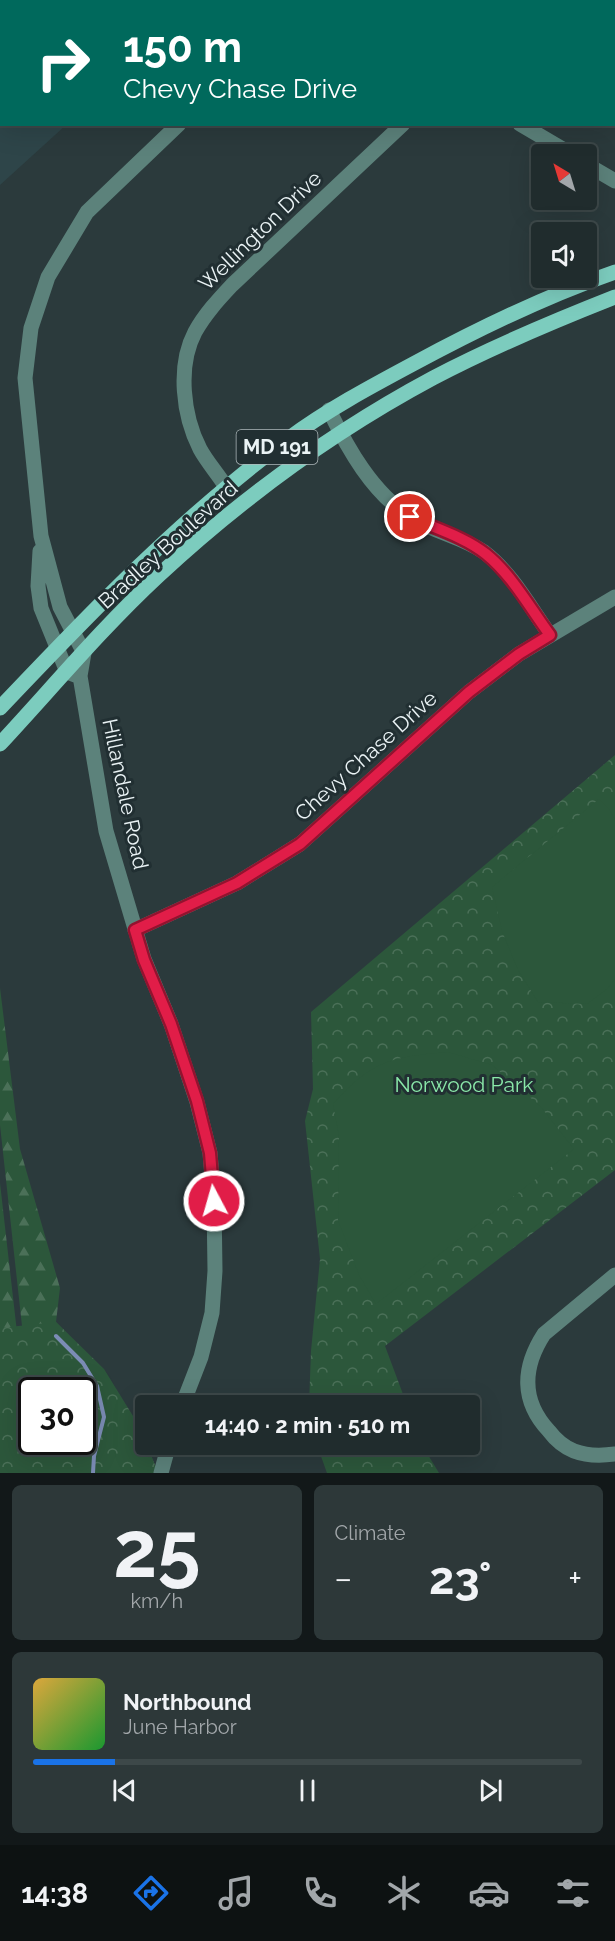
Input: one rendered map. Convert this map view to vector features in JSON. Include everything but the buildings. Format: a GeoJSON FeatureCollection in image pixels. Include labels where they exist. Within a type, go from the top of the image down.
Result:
{"type":"FeatureCollection","features":[{"type":"Feature","properties":{"kind":"main road","name":"Bradley Boulevard"},"geometry":{"type":"LineString","coordinates":[[0,708],[135,568],[226,487],[289,438],[329,410],[415,362],[506,316],[615,272]]}},
{"type":"Feature","properties":{"kind":"main road","name":"Bradley Boulevard"},"geometry":{"type":"LineString","coordinates":[[0,744],[73,674],[84,653],[159,576],[276,477],[340,434],[433,378],[499,346],[615,297]]}},
{"type":"Feature","properties":{"kind":"street"},"geometry":{"type":"LineString","coordinates":[[232,0],[264,0]]}},
{"type":"Feature","properties":{"kind":"street"},"geometry":{"type":"LineString","coordinates":[[84,653],[60,608],[41,536],[26,378],[31,328],[48,277],[87,212],[177,126]]}},
{"type":"Feature","properties":{"kind":"street","name":"Wellington Drive"},"geometry":{"type":"LineString","coordinates":[[226,487],[200,448],[188,417],[184,388],[185,366],[194,335],[208,311],[232,285],[401,126]]}},
{"type":"Feature","properties":{"kind":"street"},"geometry":{"type":"LineString","coordinates":[[523,126],[554,144]]}},
{"type":"Feature","properties":{"kind":"street"},"geometry":{"type":"LineString","coordinates":[[597,170],[615,181]]}},
{"type":"Feature","properties":{"kind":"street"},"geometry":{"type":"LineString","coordinates":[[329,410],[340,434],[385,496],[410,517],[472,544],[493,561],[507,574],[550,635]]}},
{"type":"Feature","properties":{"kind":"street","name":"Hillandale Road"},"geometry":{"type":"LineString","coordinates":[[41,536],[38,586],[41,608],[57,648],[73,674],[106,831],[144,960],[171,1024],[197,1101],[210,1153],[215,1271],[212,1313],[201,1357],[186,1395]]}},
{"type":"Feature","properties":{"kind":"street","name":"Chevy Chase Drive"},"geometry":{"type":"LineString","coordinates":[[135,930],[237,883],[300,844],[469,692],[519,654],[615,597]]}},
{"type":"Feature","properties":{"kind":"street"},"geometry":{"type":"LineString","coordinates":[[615,1275],[543,1334],[535,1347],[528,1373],[527,1389],[536,1423],[561,1443],[572,1451],[590,1455],[615,1454]]}},
{"type":"Feature","properties":{"kind":"street"},"geometry":{"type":"LineString","coordinates":[[161,1473],[166,1455]]}},
{"type":"Feature","properties":{"kind":"shaded area"},"geometry":{"type":"Polygon","coordinates":[[[0,126],[65,126],[0,185],[0,126]]]}},
{"type":"Feature","properties":{"kind":"green space","name":"Norwood Park"},"geometry":{"type":"Polygon","coordinates":[[[615,755],[615,1170],[385,1346],[403,1395],[309,1395],[311,1351],[320,1259],[305,1121],[313,1089],[311,1012],[615,755]]]}},
{"type":"Feature","properties":{"kind":"green space"},"geometry":{"type":"Polygon","coordinates":[[[599,799],[615,819],[615,979],[607,989],[587,1004],[538,1002],[518,970],[502,931],[492,887],[599,799]]]}},
{"type":"Feature","properties":{"kind":"green space"},"geometry":{"type":"Polygon","coordinates":[[[0,988],[20,1149],[60,1288],[56,1322],[77,1344],[135,1426],[135,1455],[151,1455],[158,1473],[96,1448],[96,1377],[28,1377],[0,1125],[0,988]]]}},
{"type":"Feature","properties":{"kind":"green space"},"geometry":{"type":"Polygon","coordinates":[[[448,1052],[492,1065],[540,1106],[574,1149],[376,1304],[359,1275],[338,1220],[339,1136],[333,1104],[360,1078],[384,1063],[412,1056],[448,1052]]]}},
{"type":"Feature","properties":{"kind":"green space"},"geometry":{"type":"Polygon","coordinates":[[[0,1183],[22,1377],[18,1377],[18,1455],[31,1455],[33,1473],[0,1473],[0,1183]]]}},
{"type":"Feature","properties":{"kind":"green space"},"geometry":{"type":"Polygon","coordinates":[[[56,1322],[104,1369],[135,1419],[135,1455],[151,1455],[158,1473],[0,1473],[0,1328],[56,1322]]]}},
{"type":"Feature","properties":{"kind":"green space"},"geometry":{"type":"Polygon","coordinates":[[[321,1455],[428,1455],[439,1473],[327,1473],[321,1455]]]}},
{"type":"Feature","properties":{"kind":"waterway"},"geometry":{"type":"LineString","coordinates":[[56,1336],[83,1363],[97,1386],[104,1417],[94,1456],[93,1473]]}},
{"type":"Feature","properties":{"kind":"route"},"geometry":{"type":"LineString","coordinates":[[214,1201],[210,1153],[197,1101],[171,1024],[144,960],[135,930],[237,883],[300,844],[469,692],[519,654],[550,635],[507,574],[486,554],[472,544],[410,517]]}}]}
